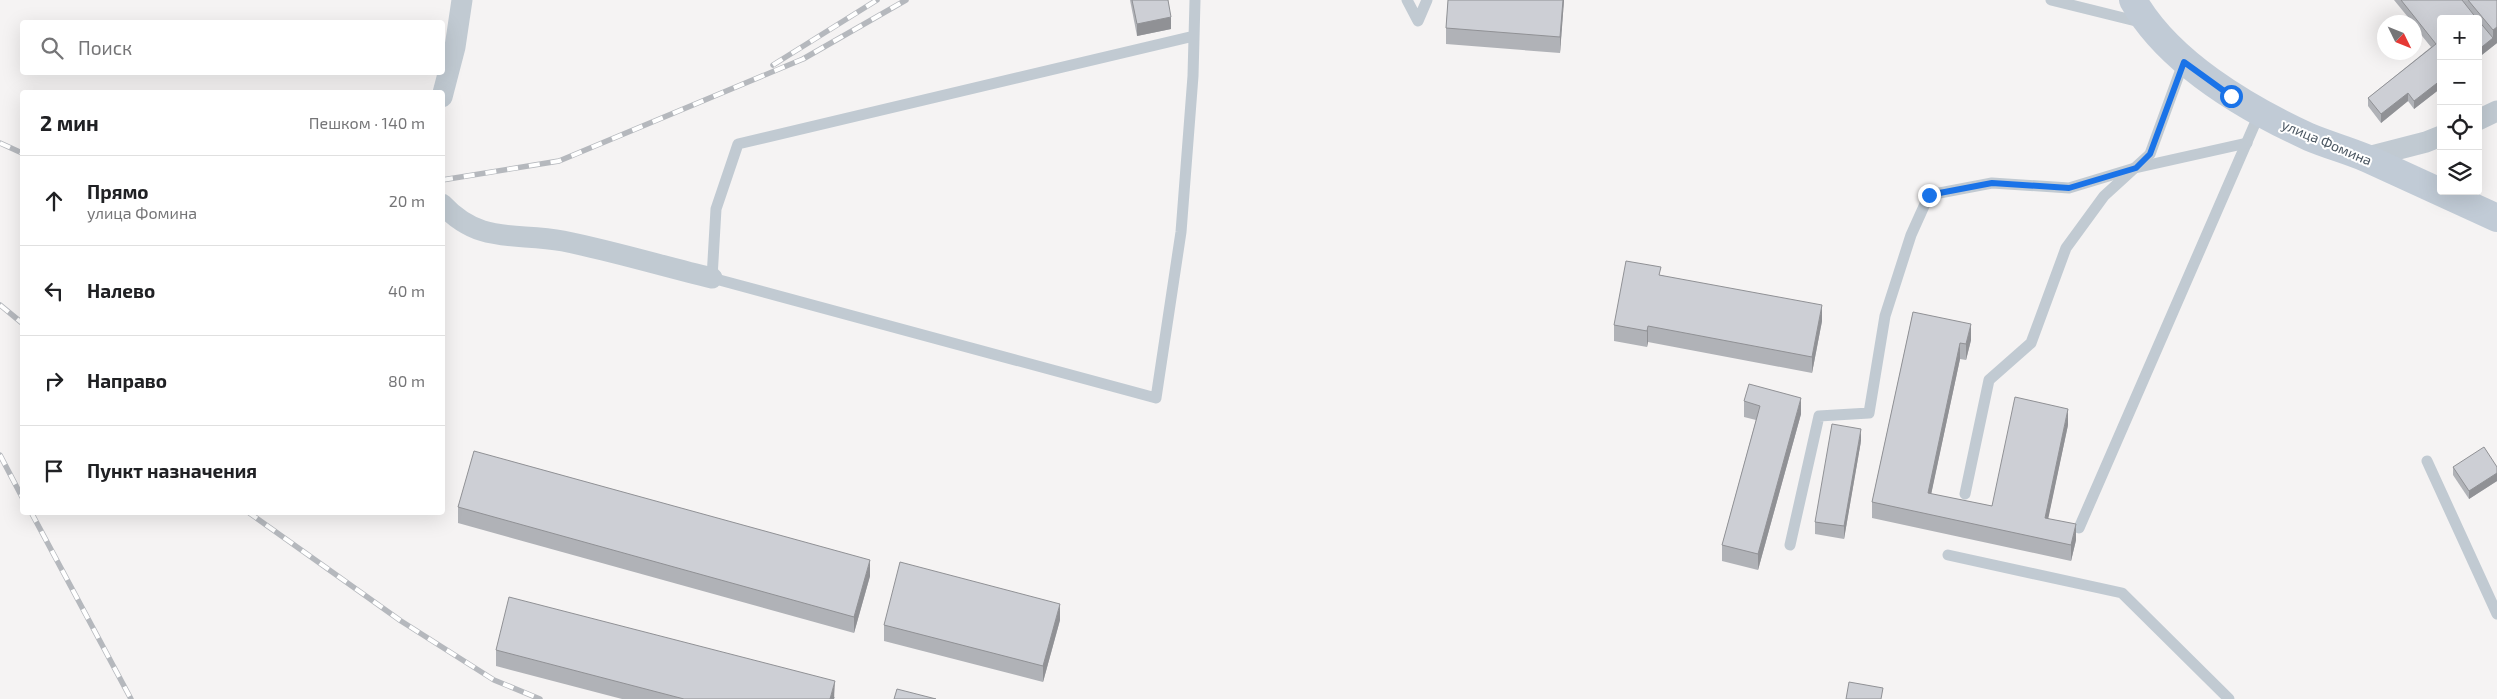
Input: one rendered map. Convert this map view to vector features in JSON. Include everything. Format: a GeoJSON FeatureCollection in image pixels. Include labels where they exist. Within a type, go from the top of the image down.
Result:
{"type":"FeatureCollection","features":[{"type":"Feature","properties":{"kind":"street"},"geometry":{"type":"LineString","coordinates":[[444,90],[455,48],[462,0]]}},
{"type":"Feature","properties":{"kind":"street","name":"улица Фомина"},"geometry":{"type":"LineString","coordinates":[[2133,0],[2184,62],[2231,96],[2310,137],[2364,158],[2497,218]]}},
{"type":"Feature","properties":{"kind":"street"},"geometry":{"type":"LineString","coordinates":[[2482,118],[2497,111]]}},
{"type":"Feature","properties":{"kind":"street"},"geometry":{"type":"LineString","coordinates":[[2364,158],[2437,138]]}},
{"type":"Feature","properties":{"kind":"street"},"geometry":{"type":"LineString","coordinates":[[445,207],[457,220],[497,236],[562,241],[712,278]]}},
{"type":"Feature","properties":{"kind":"lane"},"geometry":{"type":"LineString","coordinates":[[1194,36],[738,144],[716,209],[712,278],[1156,398],[1181,232],[1194,36],[1195,0]]}},
{"type":"Feature","properties":{"kind":"lane"},"geometry":{"type":"LineString","coordinates":[[1407,0],[1418,21],[1427,0]]}},
{"type":"Feature","properties":{"kind":"lane"},"geometry":{"type":"LineString","coordinates":[[2052,0],[2151,24]]}},
{"type":"Feature","properties":{"kind":"lane"},"geometry":{"type":"LineString","coordinates":[[1965,494],[1989,380],[2032,343],[2066,248],[2104,196],[2150,154],[2184,62]]}},
{"type":"Feature","properties":{"kind":"lane"},"geometry":{"type":"LineString","coordinates":[[2079,528],[2260,112]]}},
{"type":"Feature","properties":{"kind":"lane"},"geometry":{"type":"LineString","coordinates":[[1790,545],[1819,416],[1869,413],[1885,316],[1911,235],[1929,195],[1992,183],[2069,188],[2136,168],[2247,143]]}},
{"type":"Feature","properties":{"kind":"lane"},"geometry":{"type":"LineString","coordinates":[[2427,461],[2497,614]]}},
{"type":"Feature","properties":{"kind":"lane"},"geometry":{"type":"LineString","coordinates":[[1948,555],[2122,593],[2229,699]]}},
{"type":"Feature","properties":{"kind":"building"},"geometry":{"type":"Polygon","coordinates":[[[1132,0],[1168,0],[1171,17],[1137,24],[1132,0]]]}},
{"type":"Feature","properties":{"kind":"building"},"geometry":{"type":"Polygon","coordinates":[[[1448,0],[1563,0],[1560,37],[1446,28],[1448,0]]]}},
{"type":"Feature","properties":{"kind":"building"},"geometry":{"type":"Polygon","coordinates":[[[2401,0],[2462,0],[2474,15],[2437,15],[2437,83],[2414,101],[2408,93],[2381,114],[2368,98],[2416,60],[2422,60],[2422,55],[2436,44],[2422,26],[2422,15],[2413,15],[2401,0]]]}},
{"type":"Feature","properties":{"kind":"building"},"geometry":{"type":"Polygon","coordinates":[[[2468,0],[2497,0],[2497,27],[2493,30],[2468,0]]]}},
{"type":"Feature","properties":{"kind":"building"},"geometry":{"type":"Polygon","coordinates":[[[2482,25],[2493,38],[2482,47],[2482,25]]]}},
{"type":"Feature","properties":{"kind":"building"},"geometry":{"type":"Polygon","coordinates":[[[1626,261],[1661,267],[1659,275],[1822,305],[1812,357],[1648,326],[1647,331],[1614,325],[1626,261]]]}},
{"type":"Feature","properties":{"kind":"building"},"geometry":{"type":"Polygon","coordinates":[[[1913,312],[1971,324],[1966,344],[1960,343],[1928,493],[1992,506],[2015,397],[2068,409],[2045,518],[2076,524],[2071,545],[1872,502],[1913,312]]]}},
{"type":"Feature","properties":{"kind":"building"},"geometry":{"type":"Polygon","coordinates":[[[1749,384],[1801,398],[1758,554],[1722,545],[1760,406],[1744,401],[1749,384]]]}},
{"type":"Feature","properties":{"kind":"building"},"geometry":{"type":"Polygon","coordinates":[[[1832,424],[1861,429],[1844,526],[1815,522],[1832,424]]]}},
{"type":"Feature","properties":{"kind":"building"},"geometry":{"type":"Polygon","coordinates":[[[2484,447],[2497,467],[2497,473],[2469,491],[2453,467],[2484,447]]]}},
{"type":"Feature","properties":{"kind":"building"},"geometry":{"type":"Polygon","coordinates":[[[474,451],[870,560],[854,617],[458,507],[474,451]]]}},
{"type":"Feature","properties":{"kind":"building"},"geometry":{"type":"Polygon","coordinates":[[[900,562],[1060,604],[1043,666],[884,625],[900,562]]]}},
{"type":"Feature","properties":{"kind":"building"},"geometry":{"type":"Polygon","coordinates":[[[509,597],[835,681],[830,699],[684,699],[496,650],[509,597]]]}},
{"type":"Feature","properties":{"kind":"building"},"geometry":{"type":"Polygon","coordinates":[[[1849,682],[1883,688],[1881,699],[1846,699],[1849,682]]]}},
{"type":"Feature","properties":{"kind":"building"},"geometry":{"type":"Polygon","coordinates":[[[897,689],[936,699],[894,699],[897,689]]]}},
{"type":"Feature","properties":{"kind":"railway"},"geometry":{"type":"LineString","coordinates":[[773,65],[877,0]]}},
{"type":"Feature","properties":{"kind":"railway"},"geometry":{"type":"LineString","coordinates":[[445,180],[559,161],[803,59],[906,0]]}},
{"type":"Feature","properties":{"kind":"railway"},"geometry":{"type":"LineString","coordinates":[[0,143],[20,152]]}},
{"type":"Feature","properties":{"kind":"railway"},"geometry":{"type":"LineString","coordinates":[[0,305],[20,321]]}},
{"type":"Feature","properties":{"kind":"railway"},"geometry":{"type":"LineString","coordinates":[[0,455],[20,493]]}},
{"type":"Feature","properties":{"kind":"railway"},"geometry":{"type":"LineString","coordinates":[[33,515],[131,699]]}},
{"type":"Feature","properties":{"kind":"railway"},"geometry":{"type":"LineString","coordinates":[[252,515],[401,621],[494,680],[540,699]]}},
{"type":"Feature","properties":{"kind":"route"},"geometry":{"type":"LineString","coordinates":[[1929,195],[1992,183],[2069,188],[2136,168],[2150,154],[2184,62],[2231,96]]}}]}
